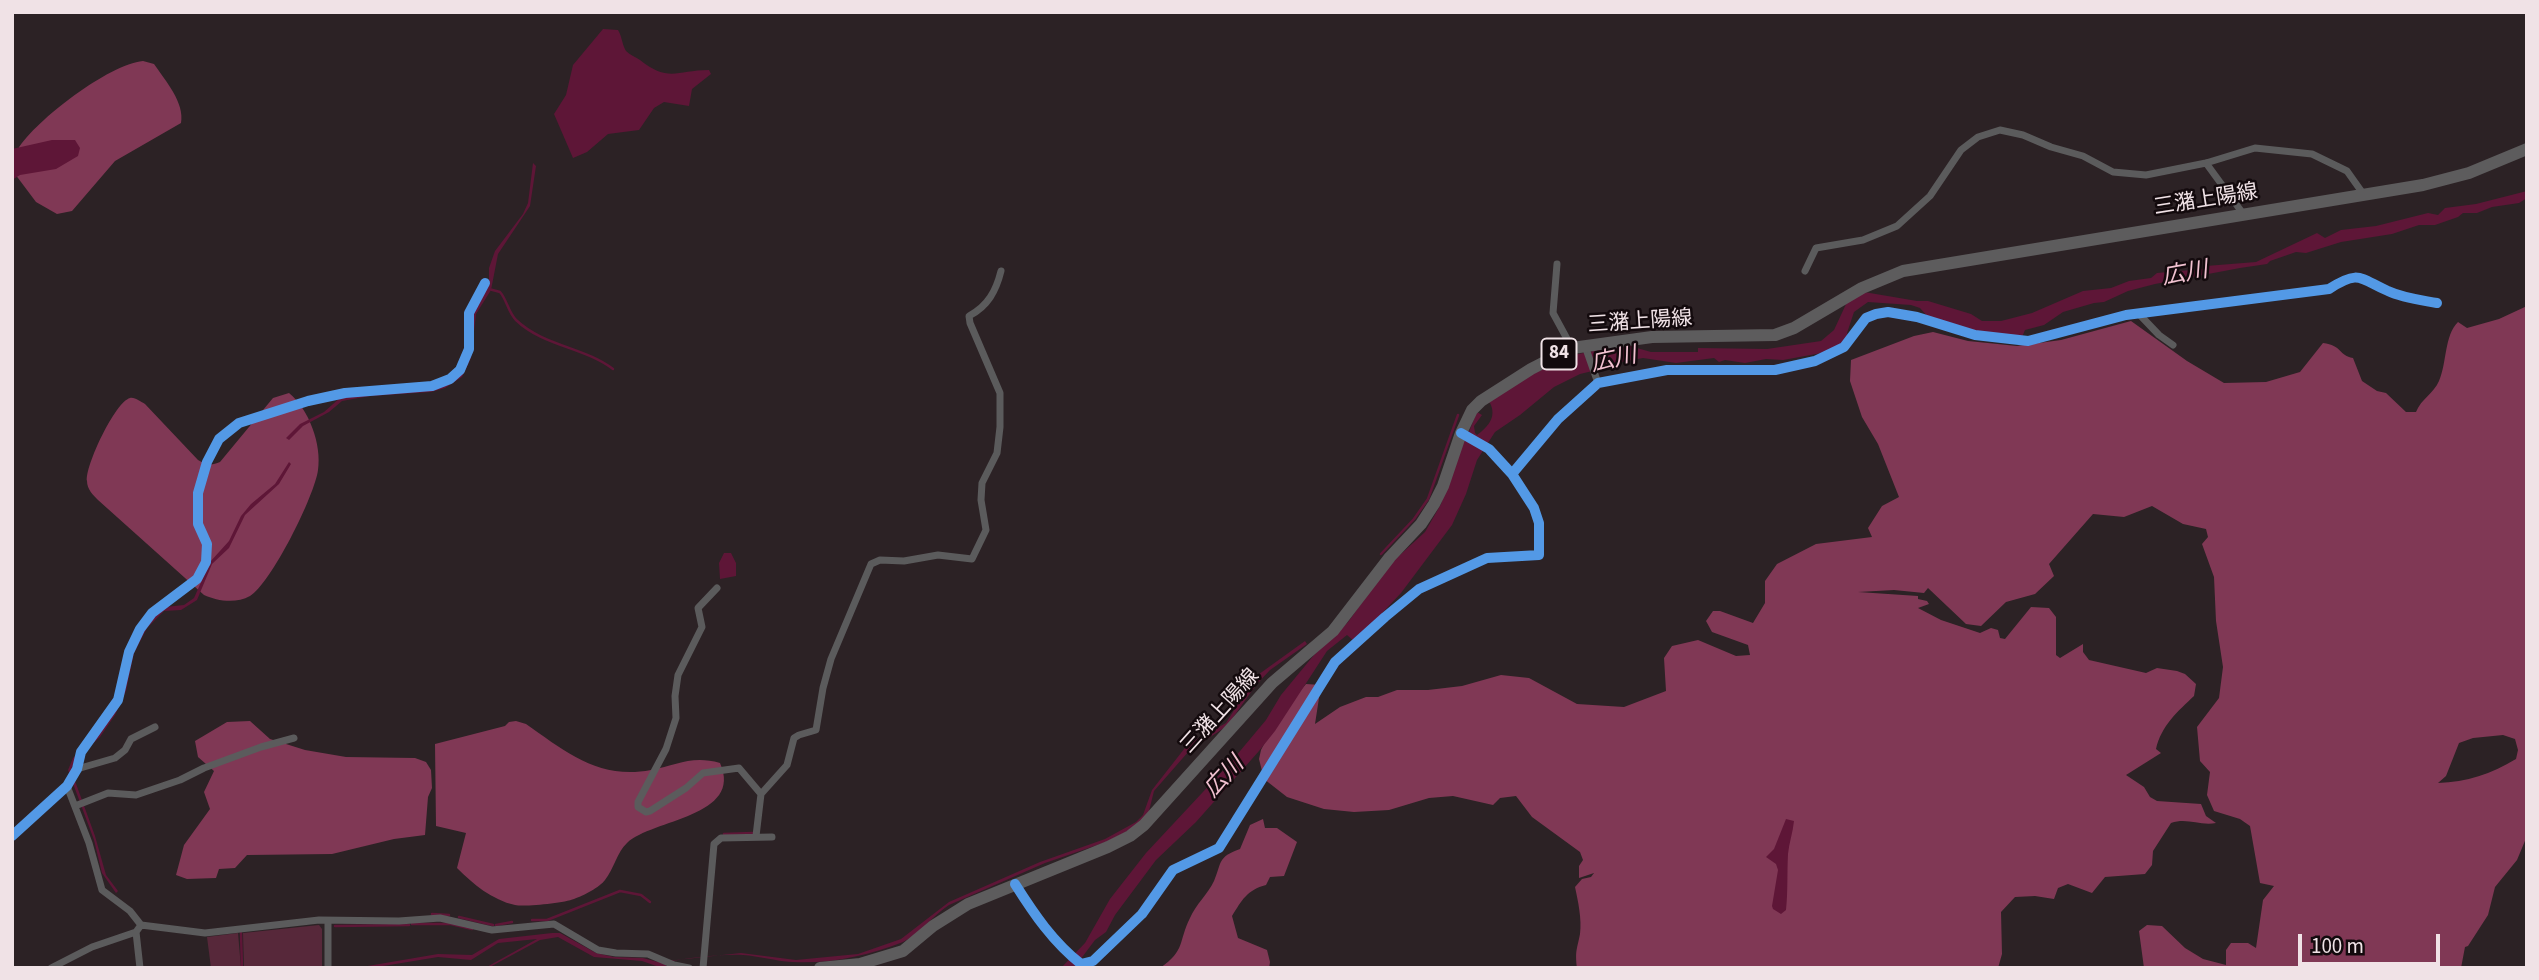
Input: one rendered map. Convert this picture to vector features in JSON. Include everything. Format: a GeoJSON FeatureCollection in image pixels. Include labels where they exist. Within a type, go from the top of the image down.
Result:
{"type":"FeatureCollection","features":[{"type":"Feature","properties":{"kind":"main road","name":"三潴上陽線"},"geometry":{"type":"LineString","coordinates":[[820,968],[861,966],[903,951],[958,909],[1108,847],[1144,825],[1272,683],[1333,631],[1390,557],[1421,524],[1443,486],[1472,410],[1481,401],[1531,369],[1581,349],[1652,337],[1775,335],[1794,328],[1862,288],[1903,271],[2423,185],[2469,173],[2527,149]]}},
{"type":"Feature","properties":{"kind":"street"},"geometry":{"type":"LineString","coordinates":[[1804,271],[1816,248],[1863,240],[1897,226],[1930,196],[1961,150],[1978,137],[2000,130],[2023,135],[2083,156],[2113,172],[2146,174],[2206,163],[2255,148],[2312,154],[2353,176],[2364,195]]}},
{"type":"Feature","properties":{"kind":"street"},"geometry":{"type":"LineString","coordinates":[[2206,163],[2244,215]]}},
{"type":"Feature","properties":{"kind":"street"},"geometry":{"type":"LineString","coordinates":[[1557,264],[1553,313],[1581,349],[1598,383]]}},
{"type":"Feature","properties":{"kind":"street"},"geometry":{"type":"LineString","coordinates":[[756,836],[761,794],[787,765],[794,738],[816,730],[831,659],[871,564],[880,561],[904,561],[923,555],[972,559],[986,530],[981,499],[982,483],[999,443],[1000,393],[969,316],[985,306],[992,296],[1000,271]]}},
{"type":"Feature","properties":{"kind":"street"},"geometry":{"type":"LineString","coordinates":[[1512,474],[1558,419],[1598,383],[1667,370],[1775,370],[1815,361],[1843,347],[1866,318],[1888,312],[1917,317],[1975,335],[2028,341],[2138,313],[2329,289],[2351,277],[2364,278],[2389,292],[2437,303]]}},
{"type":"Feature","properties":{"kind":"street"},"geometry":{"type":"LineString","coordinates":[[485,284],[469,313],[469,349],[460,370],[450,379],[432,386],[358,392],[308,401],[239,423],[219,439],[207,462],[198,493],[198,524],[207,544],[206,562],[197,579],[152,613],[141,629],[129,652],[118,700],[79,757],[72,777],[102,891],[130,911],[141,925],[205,933],[320,920],[440,918],[492,930],[554,924],[598,950],[648,954],[689,968]]}},
{"type":"Feature","properties":{"kind":"street"},"geometry":{"type":"LineString","coordinates":[[2138,313],[2173,345]]}},
{"type":"Feature","properties":{"kind":"street"},"geometry":{"type":"LineString","coordinates":[[1015,884],[1042,926],[1069,954],[1081,964],[1093,961],[1142,914],[1173,870],[1219,848],[1335,662],[1419,589],[1487,558],[1539,555],[1539,523],[1534,508],[1512,474],[1489,449],[1464,435]]}},
{"type":"Feature","properties":{"kind":"street"},"geometry":{"type":"LineString","coordinates":[[717,588],[698,608],[702,627],[678,675],[676,718],[666,749],[638,802],[638,807],[646,812],[650,811],[687,788],[703,773],[718,769],[739,768],[761,794]]}},
{"type":"Feature","properties":{"kind":"street"},"geometry":{"type":"LineString","coordinates":[[12,836],[72,777],[116,758],[125,750],[131,738],[155,727]]}},
{"type":"Feature","properties":{"kind":"street"},"geometry":{"type":"LineString","coordinates":[[79,804],[108,793],[136,795],[261,747],[294,738]]}},
{"type":"Feature","properties":{"kind":"street"},"geometry":{"type":"LineString","coordinates":[[703,961],[713,844],[721,838],[772,838]]}},
{"type":"Feature","properties":{"kind":"street"},"geometry":{"type":"LineString","coordinates":[[328,921],[328,968]]}},
{"type":"Feature","properties":{"kind":"street"},"geometry":{"type":"LineString","coordinates":[[51,968],[92,947],[136,932],[141,925]]}},
{"type":"Feature","properties":{"kind":"street"},"geometry":{"type":"LineString","coordinates":[[136,932],[140,968]]}},
{"type":"Feature","properties":{"kind":"shaded area"},"geometry":{"type":"Polygon","coordinates":[[[143,61],[154,64],[173,92],[180,108],[181,123],[115,161],[72,211],[57,214],[36,202],[12,170],[18,149],[27,137],[56,109],[93,83],[129,64],[143,61]]]}},
{"type":"Feature","properties":{"kind":"shaded area"},"geometry":{"type":"Polygon","coordinates":[[[2527,306],[2527,836],[2517,860],[2495,887],[2488,915],[2465,947],[2461,968],[2144,968],[2139,931],[2147,925],[2162,926],[2185,948],[2203,959],[2226,965],[2226,950],[2231,943],[2248,943],[2256,948],[2263,900],[2274,886],[2260,883],[2250,826],[2240,819],[2214,811],[2207,795],[2210,772],[2200,761],[2197,727],[2219,698],[2223,667],[2216,621],[2214,577],[2202,544],[2208,537],[2206,529],[2183,524],[2152,506],[2124,517],[2093,514],[2049,564],[2054,576],[2035,594],[2006,602],[1981,626],[1966,624],[1928,588],[1924,593],[1894,590],[1858,592],[1918,596],[1918,599],[1929,604],[1918,608],[1941,620],[1980,633],[1991,628],[1998,630],[2000,638],[2005,639],[2031,607],[2049,608],[2056,617],[2056,655],[2060,658],[2083,644],[2083,652],[2089,660],[2146,673],[2157,668],[2177,671],[2196,684],[2194,696],[2162,733],[2156,749],[2161,753],[2126,775],[2144,787],[2150,797],[2157,801],[2201,804],[2206,816],[2216,823],[2171,823],[2153,851],[2152,865],[2145,874],[2105,877],[2092,893],[2068,884],[2058,888],[2054,899],[2015,897],[2001,912],[2002,954],[1998,968],[1577,968],[1580,922],[1575,887],[1582,879],[1591,877],[1594,873],[1579,878],[1579,866],[1583,860],[1580,852],[1532,817],[1516,796],[1500,798],[1493,805],[1453,796],[1429,798],[1389,810],[1354,812],[1324,809],[1287,797],[1264,779],[1259,759],[1261,750],[1277,718],[1306,684],[1321,685],[1315,724],[1340,707],[1366,697],[1378,697],[1397,690],[1462,686],[1501,675],[1529,678],[1577,704],[1624,707],[1666,691],[1664,658],[1672,646],[1698,640],[1736,656],[1750,655],[1748,645],[1712,632],[1706,621],[1713,611],[1753,623],[1765,603],[1765,581],[1777,564],[1816,544],[1872,537],[1868,528],[1882,506],[1899,497],[1878,444],[1862,417],[1850,381],[1851,360],[1914,336],[1933,332],[1968,341],[2017,346],[2061,340],[2131,321],[2187,361],[2224,383],[2266,382],[2300,372],[2323,343],[2334,346],[2353,358],[2362,381],[2377,391],[2386,393],[2406,412],[2416,412],[2439,381],[2450,335],[2458,322],[2467,328],[2499,319],[2527,306]],[[2503,735],[2473,738],[2459,743],[2446,776],[2438,783],[2478,776],[2516,759],[2518,750],[2515,739],[2503,735]]]}},
{"type":"Feature","properties":{"kind":"shaded area"},"geometry":{"type":"Polygon","coordinates":[[[289,393],[303,408],[312,428],[318,450],[318,470],[309,499],[291,538],[269,575],[250,596],[227,601],[204,595],[89,489],[88,473],[96,449],[109,422],[130,398],[145,404],[198,460],[211,464],[220,462],[273,398],[289,393]]]}},
{"type":"Feature","properties":{"kind":"shaded area"},"geometry":{"type":"Polygon","coordinates":[[[250,721],[270,739],[305,750],[346,757],[415,758],[426,762],[431,770],[432,788],[428,797],[425,835],[394,839],[332,854],[247,855],[235,868],[219,869],[216,878],[187,879],[176,875],[184,845],[210,809],[204,792],[214,771],[198,757],[195,741],[227,722],[250,721]]]}},
{"type":"Feature","properties":{"kind":"shaded area"},"geometry":{"type":"Polygon","coordinates":[[[516,721],[526,724],[569,753],[599,767],[632,772],[693,760],[710,761],[720,763],[724,781],[719,795],[708,806],[639,835],[627,843],[605,880],[591,891],[574,899],[554,903],[507,903],[483,891],[457,868],[466,833],[436,826],[435,744],[516,721]]]}},
{"type":"Feature","properties":{"kind":"shaded area"},"geometry":{"type":"Polygon","coordinates":[[[1263,819],[1265,828],[1277,828],[1297,842],[1284,876],[1270,877],[1266,885],[1246,896],[1232,916],[1238,938],[1267,950],[1269,968],[1160,968],[1178,951],[1190,918],[1214,881],[1221,861],[1240,849],[1250,825],[1263,819]]]}},
{"type":"Feature","properties":{"kind":"shaded area"},"geometry":{"type":"Polygon","coordinates":[[[319,925],[322,929],[322,968],[244,968],[243,933],[319,925]]]}},
{"type":"Feature","properties":{"kind":"shaded area"},"geometry":{"type":"Polygon","coordinates":[[[238,933],[241,968],[211,968],[207,937],[238,933]]]}},
{"type":"Feature","properties":{"kind":"water"},"geometry":{"type":"Polygon","coordinates":[[[603,29],[618,30],[626,51],[659,71],[673,74],[709,70],[711,74],[692,89],[689,106],[664,102],[654,108],[639,130],[608,134],[587,152],[573,158],[554,114],[566,95],[573,65],[603,29]]]}},
{"type":"Feature","properties":{"kind":"water"},"geometry":{"type":"Polygon","coordinates":[[[52,140],[75,140],[80,148],[78,156],[56,169],[20,175],[12,180],[12,149],[52,140]]]}},
{"type":"Feature","properties":{"kind":"water"},"geometry":{"type":"Polygon","coordinates":[[[533,163],[536,166],[530,206],[498,254],[491,290],[476,314],[471,358],[462,377],[445,388],[431,392],[370,396],[342,401],[329,412],[303,426],[289,440],[286,438],[300,424],[324,412],[341,397],[429,389],[447,384],[462,371],[472,317],[489,283],[489,268],[495,251],[523,214],[528,203],[533,163]]]}},
{"type":"Feature","properties":{"kind":"water","name":"広川"},"geometry":{"type":"Polygon","coordinates":[[[2527,191],[2527,198],[2519,203],[2492,207],[2477,213],[2463,213],[2435,225],[2419,225],[2392,234],[2341,242],[2306,253],[2296,252],[2267,264],[2128,291],[2104,302],[2063,312],[2044,325],[2025,330],[2022,337],[1969,330],[1927,316],[1920,308],[1911,305],[1868,302],[1854,312],[1847,333],[1849,336],[1827,352],[1745,363],[1725,360],[1719,362],[1714,358],[1676,363],[1643,358],[1605,365],[1554,387],[1495,432],[1477,460],[1452,525],[1401,593],[1355,642],[1347,635],[1327,651],[1259,751],[1196,822],[1156,860],[1115,915],[1106,932],[1095,940],[1074,968],[1061,968],[1085,943],[1110,899],[1146,853],[1230,763],[1314,655],[1348,622],[1389,565],[1425,532],[1441,504],[1461,443],[1466,439],[1477,412],[1482,415],[1474,426],[1477,435],[1485,429],[1492,417],[1490,403],[1484,402],[1551,363],[1573,355],[1635,343],[1637,348],[1651,352],[1698,352],[1698,348],[1767,349],[1821,341],[1834,330],[1847,302],[1864,292],[1928,301],[1971,314],[1982,321],[2001,321],[2032,313],[2083,291],[2111,288],[2129,281],[2151,278],[2157,273],[2256,262],[2317,233],[2325,238],[2341,230],[2376,226],[2428,213],[2438,215],[2445,208],[2476,204],[2527,191]]]}},
{"type":"Feature","properties":{"kind":"water"},"geometry":{"type":"Polygon","coordinates":[[[289,462],[291,464],[279,484],[245,515],[229,548],[212,564],[197,600],[181,610],[164,611],[147,628],[134,653],[126,691],[115,715],[100,737],[75,760],[71,770],[106,875],[118,891],[116,893],[102,873],[94,840],[68,770],[73,758],[96,736],[120,701],[132,651],[142,631],[165,607],[184,605],[194,598],[210,562],[229,541],[241,516],[275,484],[289,462]]]}},
{"type":"Feature","properties":{"kind":"water"},"geometry":{"type":"Polygon","coordinates":[[[724,553],[731,553],[736,563],[736,576],[720,579],[719,563],[724,553]]]}},
{"type":"Feature","properties":{"kind":"water"},"geometry":{"type":"Polygon","coordinates":[[[1305,641],[1307,644],[1270,670],[1227,726],[1189,751],[1154,791],[1148,815],[1131,829],[1109,841],[1045,863],[949,905],[909,939],[876,951],[848,958],[806,962],[719,955],[741,953],[796,960],[858,954],[901,939],[949,902],[1040,862],[1105,839],[1136,822],[1143,815],[1152,790],[1188,744],[1226,723],[1255,677],[1305,641]]]}},
{"type":"Feature","properties":{"kind":"water"},"geometry":{"type":"Polygon","coordinates":[[[1786,819],[1794,821],[1788,854],[1786,910],[1781,914],[1772,906],[1778,870],[1776,864],[1766,857],[1774,849],[1786,819]]]}},
{"type":"Feature","properties":{"kind":"water"},"geometry":{"type":"Polygon","coordinates":[[[552,933],[560,933],[596,953],[614,957],[643,958],[658,962],[685,959],[662,963],[670,968],[662,968],[642,961],[594,957],[558,937],[540,940],[488,968],[485,968],[537,939],[498,943],[471,960],[438,957],[356,968],[438,954],[472,955],[499,939],[552,933]]]}},
{"type":"Feature","properties":{"kind":"waterway"},"geometry":{"type":"LineString","coordinates":[[489,289],[500,292],[513,317],[527,329],[613,369]]}},
{"type":"Feature","properties":{"kind":"waterway"},"geometry":{"type":"LineString","coordinates":[[1381,554],[1414,519],[1428,499],[1458,415]]}},
{"type":"Feature","properties":{"kind":"waterway"},"geometry":{"type":"LineString","coordinates":[[724,834],[753,833]]}},
{"type":"Feature","properties":{"kind":"waterway"},"geometry":{"type":"LineString","coordinates":[[532,920],[547,920],[620,891],[641,895],[650,902]]}},
{"type":"Feature","properties":{"kind":"waterway"},"geometry":{"type":"LineString","coordinates":[[432,914],[449,915]]}},
{"type":"Feature","properties":{"kind":"waterway"},"geometry":{"type":"LineString","coordinates":[[459,917],[493,925]]}},
{"type":"Feature","properties":{"kind":"waterway"},"geometry":{"type":"LineString","coordinates":[[496,925],[512,922]]}},
{"type":"Feature","properties":{"kind":"waterway"},"geometry":{"type":"LineString","coordinates":[[412,924],[451,924],[472,929]]}},
{"type":"Feature","properties":{"kind":"waterway"},"geometry":{"type":"LineString","coordinates":[[335,926],[409,925]]}},
{"type":"Feature","properties":{"kind":"waterway"},"geometry":{"type":"LineString","coordinates":[[241,933],[242,968]]}},
{"type":"Feature","properties":{"kind":"cycle path"},"geometry":{"type":"LineString","coordinates":[[1512,474],[1558,419],[1598,383],[1667,370],[1775,370],[1815,361],[1844,347],[1866,318],[1876,314],[1888,312],[1917,317],[1975,335],[2028,341],[2126,315],[2329,289],[2354,278],[2400,295],[2437,303]]}},
{"type":"Feature","properties":{"kind":"cycle path"},"geometry":{"type":"LineString","coordinates":[[12,836],[67,786],[77,769],[81,752],[118,700],[129,652],[140,629],[152,613],[197,579],[206,562],[207,544],[198,524],[198,493],[207,462],[219,439],[239,423],[308,401],[345,393],[432,386],[450,379],[460,370],[469,349],[469,313],[485,283]]}},
{"type":"Feature","properties":{"kind":"cycle path"},"geometry":{"type":"LineString","coordinates":[[1015,884],[1037,917],[1062,946],[1081,964],[1093,961],[1142,914],[1173,870],[1219,848],[1335,662],[1419,589],[1487,558],[1539,555],[1539,523],[1534,508],[1512,474],[1489,449],[1461,433]]}}]}
